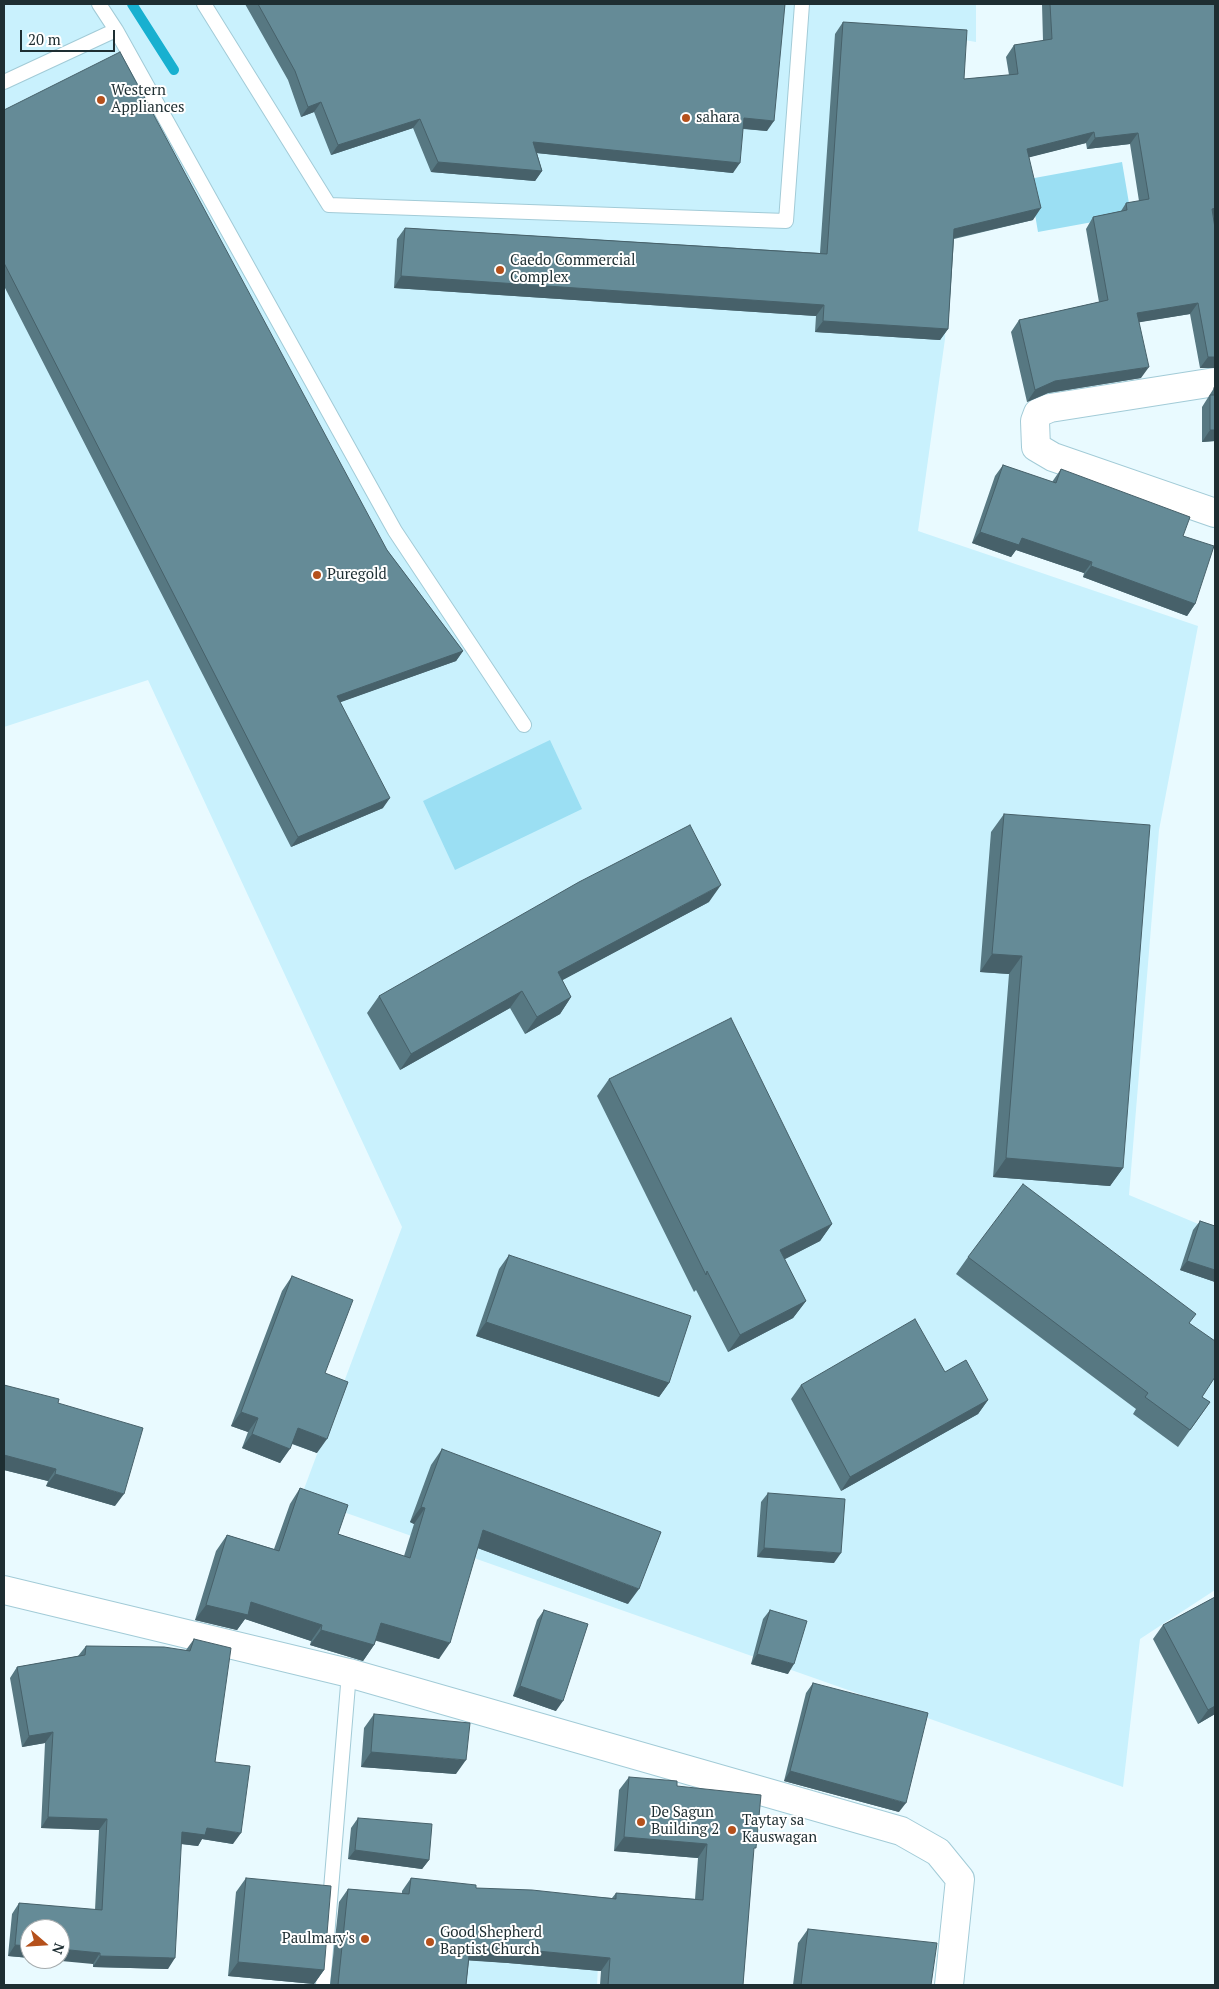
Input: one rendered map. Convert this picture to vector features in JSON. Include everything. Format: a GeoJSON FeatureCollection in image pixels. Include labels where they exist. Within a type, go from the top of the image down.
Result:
{"type":"FeatureCollection","features":[{"type":"Feature","properties":{"kind":"street"},"geometry":{"type":"LineString","coordinates":[[1215,382],[1050,408],[1038,413],[1036,421],[1036,447],[1053,457],[1215,513]]}},
{"type":"Feature","properties":{"kind":"street"},"geometry":{"type":"LineString","coordinates":[[4,1590],[349,1672],[901,1831],[938,1852],[960,1880],[949,1985]]}},
{"type":"Feature","properties":{"kind":"lane"},"geometry":{"type":"LineString","coordinates":[[100,4],[395,530],[524,725]]}},
{"type":"Feature","properties":{"kind":"lane"},"geometry":{"type":"LineString","coordinates":[[204,4],[330,205],[786,221],[802,4]]}},
{"type":"Feature","properties":{"kind":"lane"},"geometry":{"type":"LineString","coordinates":[[4,82],[116,30]]}},
{"type":"Feature","properties":{"kind":"lane"},"geometry":{"type":"LineString","coordinates":[[323,1985],[349,1672]]}},
{"type":"Feature","properties":{"kind":"shaded area"},"geometry":{"type":"Polygon","coordinates":[[[4,4],[976,4],[976,42],[959,39],[945,339],[918,531],[1198,626],[1159,830],[1129,1195],[1215,1231],[1215,1590],[1140,1639],[1123,1787],[301,1497],[402,1227],[148,680],[4,727],[4,4]]]}},
{"type":"Feature","properties":{"kind":"shaded area"},"geometry":{"type":"Polygon","coordinates":[[[1122,162],[1131,215],[1038,232],[1029,179],[1122,162]]]}},
{"type":"Feature","properties":{"kind":"shaded area"},"geometry":{"type":"Polygon","coordinates":[[[550,740],[582,809],[455,870],[423,801],[550,740]]]}},
{"type":"Feature","properties":{"kind":"shaded area"},"geometry":{"type":"Polygon","coordinates":[[[470,1895],[601,1907],[597,1985],[461,1985],[470,1895]]]}},
{"type":"Feature","properties":{"kind":"building"},"geometry":{"type":"Polygon","coordinates":[[[258,4],[785,4],[774,121],[744,118],[740,163],[533,142],[542,171],[438,162],[420,119],[338,145],[321,102],[308,107],[295,71],[258,4]]]}},
{"type":"Feature","properties":{"kind":"building"},"geometry":{"type":"Polygon","coordinates":[[[1050,4],[1215,4],[1215,208],[1212,209],[1215,228],[1215,357],[1208,357],[1198,303],[1137,313],[1149,367],[1055,381],[1035,390],[1019,320],[1108,300],[1093,217],[1127,210],[1126,203],[1149,199],[1138,133],[1095,138],[1094,132],[1027,149],[1041,208],[954,229],[948,329],[823,321],[824,305],[401,276],[405,228],[827,254],[843,22],[967,30],[964,79],[1018,74],[1014,45],[1052,39],[1050,4]]]}},
{"type":"Feature","properties":{"kind":"building"},"geometry":{"type":"Polygon","coordinates":[[[120,52],[387,550],[463,651],[337,696],[390,798],[298,837],[4,263],[4,110],[120,52]]]}},
{"type":"Feature","properties":{"kind":"building"},"geometry":{"type":"Polygon","coordinates":[[[1210,395],[1215,395],[1215,430],[1210,430],[1210,395]]]}},
{"type":"Feature","properties":{"kind":"building"},"geometry":{"type":"Polygon","coordinates":[[[1003,465],[1056,483],[1061,469],[1190,517],[1183,536],[1214,546],[1195,604],[1091,566],[1092,562],[1022,538],[1019,545],[980,532],[1003,465]]]}},
{"type":"Feature","properties":{"kind":"building"},"geometry":{"type":"Polygon","coordinates":[[[1004,814],[1150,825],[1123,1168],[1006,1158],[1022,956],[992,954],[1004,814]]]}},
{"type":"Feature","properties":{"kind":"building"},"geometry":{"type":"Polygon","coordinates":[[[690,825],[721,885],[558,972],[571,997],[537,1017],[522,991],[411,1054],[379,996],[579,882],[690,825]]]}},
{"type":"Feature","properties":{"kind":"building"},"geometry":{"type":"Polygon","coordinates":[[[731,1018],[832,1224],[780,1250],[806,1301],[740,1335],[707,1271],[706,1275],[609,1079],[731,1018]]]}},
{"type":"Feature","properties":{"kind":"building"},"geometry":{"type":"Polygon","coordinates":[[[1023,1184],[1196,1314],[1189,1323],[1215,1341],[1215,1377],[1202,1397],[1210,1402],[1190,1430],[1145,1397],[1148,1393],[968,1257],[1023,1184]]]}},
{"type":"Feature","properties":{"kind":"building"},"geometry":{"type":"Polygon","coordinates":[[[1200,1221],[1215,1226],[1215,1270],[1187,1261],[1200,1221]]]}},
{"type":"Feature","properties":{"kind":"building"},"geometry":{"type":"Polygon","coordinates":[[[509,1255],[691,1316],[669,1383],[486,1322],[509,1255]]]}},
{"type":"Feature","properties":{"kind":"building"},"geometry":{"type":"Polygon","coordinates":[[[292,1276],[353,1300],[325,1373],[348,1382],[327,1439],[298,1428],[290,1449],[252,1434],[258,1418],[241,1412],[292,1276]]]}},
{"type":"Feature","properties":{"kind":"building"},"geometry":{"type":"Polygon","coordinates":[[[915,1319],[945,1372],[966,1360],[988,1400],[850,1477],[801,1385],[915,1319]]]}},
{"type":"Feature","properties":{"kind":"building"},"geometry":{"type":"Polygon","coordinates":[[[4,1385],[59,1399],[58,1403],[143,1428],[124,1494],[55,1474],[56,1469],[4,1455],[4,1385]]]}},
{"type":"Feature","properties":{"kind":"building"},"geometry":{"type":"Polygon","coordinates":[[[442,1449],[661,1532],[639,1589],[483,1530],[450,1643],[381,1623],[374,1645],[321,1630],[322,1625],[251,1602],[248,1615],[206,1605],[227,1535],[279,1551],[300,1488],[348,1505],[338,1534],[410,1558],[425,1508],[421,1507],[442,1449]]]}},
{"type":"Feature","properties":{"kind":"building"},"geometry":{"type":"Polygon","coordinates":[[[768,1493],[845,1499],[841,1553],[764,1548],[768,1493]]]}},
{"type":"Feature","properties":{"kind":"building"},"geometry":{"type":"Polygon","coordinates":[[[1215,1597],[1215,1706],[1208,1710],[1163,1625],[1215,1597]]]}},
{"type":"Feature","properties":{"kind":"building"},"geometry":{"type":"Polygon","coordinates":[[[544,1610],[588,1624],[563,1701],[520,1686],[544,1610]]]}},
{"type":"Feature","properties":{"kind":"building"},"geometry":{"type":"Polygon","coordinates":[[[770,1610],[807,1621],[794,1664],[757,1654],[770,1610]]]}},
{"type":"Feature","properties":{"kind":"building"},"geometry":{"type":"Polygon","coordinates":[[[194,1639],[231,1648],[215,1762],[250,1766],[241,1833],[207,1828],[205,1835],[182,1832],[175,1958],[100,1956],[100,1953],[70,1950],[70,1919],[20,1919],[20,1945],[15,1945],[19,1903],[102,1910],[107,1819],[48,1817],[53,1732],[29,1736],[17,1667],[85,1655],[86,1646],[164,1647],[190,1651],[194,1639]]]}},
{"type":"Feature","properties":{"kind":"building"},"geometry":{"type":"Polygon","coordinates":[[[813,1683],[928,1713],[906,1803],[790,1771],[813,1683]]]}},
{"type":"Feature","properties":{"kind":"building"},"geometry":{"type":"Polygon","coordinates":[[[374,1714],[470,1723],[466,1760],[371,1752],[374,1714]]]}},
{"type":"Feature","properties":{"kind":"building"},"geometry":{"type":"Polygon","coordinates":[[[629,1777],[677,1781],[677,1786],[761,1795],[756,1848],[754,1848],[743,1985],[608,1985],[610,1958],[470,1946],[466,1985],[338,1985],[348,1889],[409,1894],[411,1878],[476,1885],[476,1888],[532,1890],[616,1899],[616,1893],[703,1900],[707,1844],[624,1837],[629,1777]]]}},
{"type":"Feature","properties":{"kind":"building"},"geometry":{"type":"Polygon","coordinates":[[[358,1818],[432,1824],[429,1860],[355,1850],[358,1818]]]}},
{"type":"Feature","properties":{"kind":"building"},"geometry":{"type":"Polygon","coordinates":[[[246,1878],[331,1886],[324,1970],[238,1962],[246,1878]]]}},
{"type":"Feature","properties":{"kind":"building"},"geometry":{"type":"Polygon","coordinates":[[[808,1929],[937,1943],[931,1985],[801,1985],[808,1929]]]}},
{"type":"Feature","properties":{"kind":"waterway"},"geometry":{"type":"LineString","coordinates":[[132,4],[174,70]]}},
{"type":"Feature","properties":{"kind":"place","name":"Western Appliances"},"geometry":{"type":"Point","coordinates":[101,100]}},
{"type":"Feature","properties":{"kind":"place","name":"sahara"},"geometry":{"type":"Point","coordinates":[686,118]}},
{"type":"Feature","properties":{"kind":"place","name":"Caedo Commercial Complex"},"geometry":{"type":"Point","coordinates":[500,270]}},
{"type":"Feature","properties":{"kind":"place","name":"Puregold"},"geometry":{"type":"Point","coordinates":[317,575]}},
{"type":"Feature","properties":{"kind":"place","name":"De Sagun Building 2"},"geometry":{"type":"Point","coordinates":[641,1822]}},
{"type":"Feature","properties":{"kind":"place","name":"Taytay sa Kauswagan"},"geometry":{"type":"Point","coordinates":[732,1830]}},
{"type":"Feature","properties":{"kind":"place","name":"Paulmary's"},"geometry":{"type":"Point","coordinates":[365,1939]}},
{"type":"Feature","properties":{"kind":"place","name":"Good Shepherd Baptist Church"},"geometry":{"type":"Point","coordinates":[430,1942]}}]}
